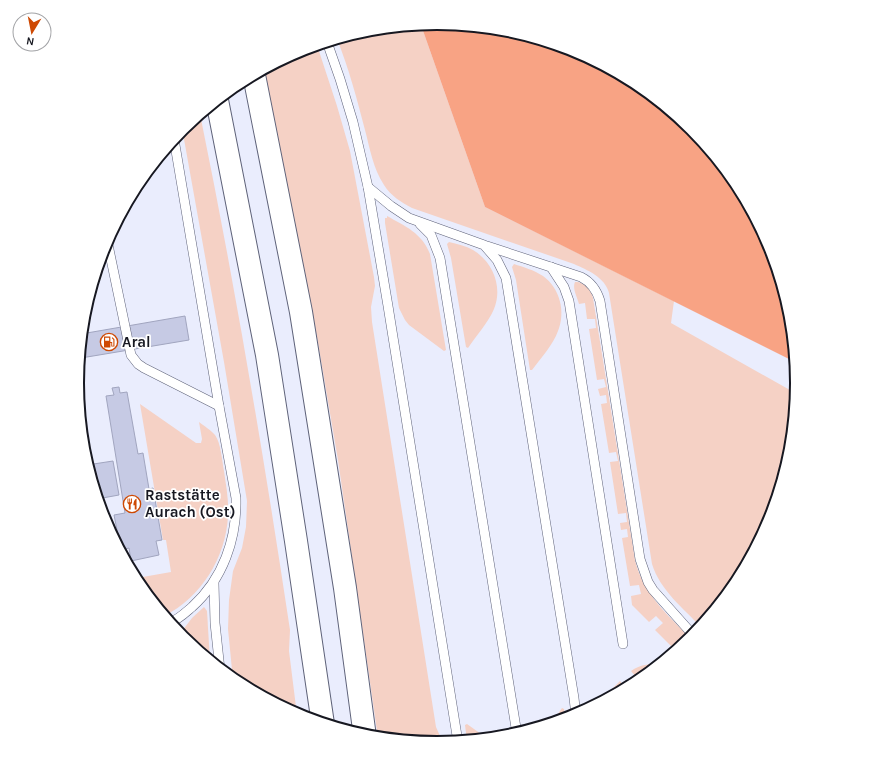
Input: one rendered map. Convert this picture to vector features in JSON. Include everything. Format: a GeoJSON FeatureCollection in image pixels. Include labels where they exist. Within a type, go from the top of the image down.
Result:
{"type":"FeatureCollection","features":[{"type":"Feature","properties":{"kind":"highway"},"geometry":{"type":"LineString","coordinates":[[255,80],[300,312],[345,588],[364,729]]}},
{"type":"Feature","properties":{"kind":"highway"},"geometry":{"type":"LineString","coordinates":[[218,106],[267,355],[322,718]]}},
{"type":"Feature","properties":{"kind":"lane"},"geometry":{"type":"LineString","coordinates":[[329,47],[353,122],[368,187],[457,736]]}},
{"type":"Feature","properties":{"kind":"lane"},"geometry":{"type":"LineString","coordinates":[[175,146],[236,498],[236,520],[231,543],[224,563],[214,583],[198,602],[175,621]]}},
{"type":"Feature","properties":{"kind":"lane"},"geometry":{"type":"LineString","coordinates":[[368,187],[396,210],[418,222],[585,279],[593,286],[598,295],[639,551],[644,572],[648,582],[657,594],[689,631]]}},
{"type":"Feature","properties":{"kind":"lane"},"geometry":{"type":"LineString","coordinates":[[418,222],[431,235],[440,258],[516,728]]}},
{"type":"Feature","properties":{"kind":"lane"},"geometry":{"type":"LineString","coordinates":[[484,245],[497,260],[508,286],[575,709]]}},
{"type":"Feature","properties":{"kind":"lane"},"geometry":{"type":"LineString","coordinates":[[109,250],[131,355],[134,360],[144,368],[219,406]]}},
{"type":"Feature","properties":{"kind":"lane"},"geometry":{"type":"LineString","coordinates":[[551,267],[564,287],[569,301],[623,644]]}},
{"type":"Feature","properties":{"kind":"lane"},"geometry":{"type":"LineString","coordinates":[[214,583],[219,662]]}},
{"type":"Feature","properties":{"kind":"shaded area"},"geometry":{"type":"Polygon","coordinates":[[[423,31],[485,207],[674,301],[671,323],[790,390],[790,407],[784,452],[772,497],[764,519],[731,580],[697,623],[666,590],[660,582],[652,564],[607,287],[600,278],[574,264],[412,208],[393,196],[380,179],[377,172],[339,44],[391,33],[423,31]]]}},
{"type":"Feature","properties":{"kind":"shaded area"},"geometry":{"type":"Polygon","coordinates":[[[423,31],[483,33],[528,42],[551,49],[593,66],[614,77],[652,103],[670,118],[703,150],[717,168],[731,187],[754,227],[764,248],[778,292],[784,315],[790,359],[485,207],[423,31]]]}},
{"type":"Feature","properties":{"kind":"shaded area"},"geometry":{"type":"Polygon","coordinates":[[[319,51],[350,151],[374,277],[375,286],[371,307],[372,322],[436,727],[440,737],[414,736],[377,732],[338,460],[317,337],[265,74],[319,51]]]}},
{"type":"Feature","properties":{"kind":"shaded area"},"geometry":{"type":"Polygon","coordinates":[[[201,121],[237,307],[270,500],[290,630],[289,651],[296,707],[260,690],[232,671],[228,629],[229,600],[233,571],[242,548],[246,527],[247,501],[184,137],[201,121]]]}},
{"type":"Feature","properties":{"kind":"shaded area"},"geometry":{"type":"Polygon","coordinates":[[[387,216],[418,235],[427,247],[430,254],[446,350],[444,351],[409,325],[399,308],[385,223],[385,218],[387,218],[387,216]]]}},
{"type":"Feature","properties":{"kind":"shaded area"},"geometry":{"type":"Polygon","coordinates":[[[449,242],[467,247],[480,255],[491,268],[497,284],[497,301],[494,309],[468,348],[466,347],[451,258],[447,244],[449,242]]]}},
{"type":"Feature","properties":{"kind":"shaded area"},"geometry":{"type":"Polygon","coordinates":[[[514,264],[543,276],[554,287],[560,301],[561,316],[556,336],[532,370],[530,370],[516,280],[512,267],[514,264]]]}},
{"type":"Feature","properties":{"kind":"shaded area"},"geometry":{"type":"Polygon","coordinates":[[[575,282],[578,282],[586,286],[591,292],[593,298],[635,560],[650,594],[686,634],[672,647],[655,630],[663,623],[656,616],[649,622],[632,605],[631,596],[641,594],[639,585],[630,586],[622,538],[628,537],[627,529],[621,530],[620,523],[627,522],[626,513],[618,514],[610,462],[618,461],[616,452],[609,453],[601,404],[607,403],[606,395],[600,396],[598,389],[606,387],[604,379],[597,380],[589,329],[596,328],[595,319],[587,319],[585,303],[579,304],[574,284],[575,282]]]}},
{"type":"Feature","properties":{"kind":"shaded area"},"geometry":{"type":"Polygon","coordinates":[[[140,404],[196,443],[201,443],[202,439],[199,422],[213,433],[217,438],[220,447],[227,493],[228,516],[226,531],[217,561],[209,575],[189,599],[168,613],[141,577],[171,572],[166,540],[163,540],[140,404]]]}},
{"type":"Feature","properties":{"kind":"shaded area"},"geometry":{"type":"Polygon","coordinates":[[[204,607],[207,611],[210,654],[183,629],[192,618],[204,607]]]}},
{"type":"Feature","properties":{"kind":"shaded area"},"geometry":{"type":"Polygon","coordinates":[[[652,664],[635,676],[631,671],[635,669],[652,664]]]}},
{"type":"Feature","properties":{"kind":"shaded area"},"geometry":{"type":"Polygon","coordinates":[[[620,681],[622,684],[608,693],[620,681]]]}},
{"type":"Feature","properties":{"kind":"shaded area"},"geometry":{"type":"Polygon","coordinates":[[[562,708],[564,709],[565,713],[557,716],[562,708]]]}},
{"type":"Feature","properties":{"kind":"shaded area"},"geometry":{"type":"Polygon","coordinates":[[[467,724],[481,734],[466,735],[465,725],[467,724]]]}},
{"type":"Feature","properties":{"kind":"building"},"geometry":{"type":"Polygon","coordinates":[[[185,316],[189,340],[84,357],[88,333],[185,316]]]}},
{"type":"Feature","properties":{"kind":"building"},"geometry":{"type":"Polygon","coordinates":[[[119,387],[120,393],[127,392],[138,454],[143,453],[149,489],[153,488],[162,540],[156,541],[159,555],[132,561],[129,548],[125,549],[118,536],[114,515],[125,513],[106,396],[114,395],[112,388],[119,387]]]}},
{"type":"Feature","properties":{"kind":"building"},"geometry":{"type":"Polygon","coordinates":[[[113,461],[119,495],[102,498],[93,464],[113,461]]]}},
{"type":"Feature","properties":{"kind":"place","name":"Aral"},"geometry":{"type":"Point","coordinates":[109,342]}},
{"type":"Feature","properties":{"kind":"place","name":"Raststätte Aurach (Ost)"},"geometry":{"type":"Point","coordinates":[132,504]}}]}
